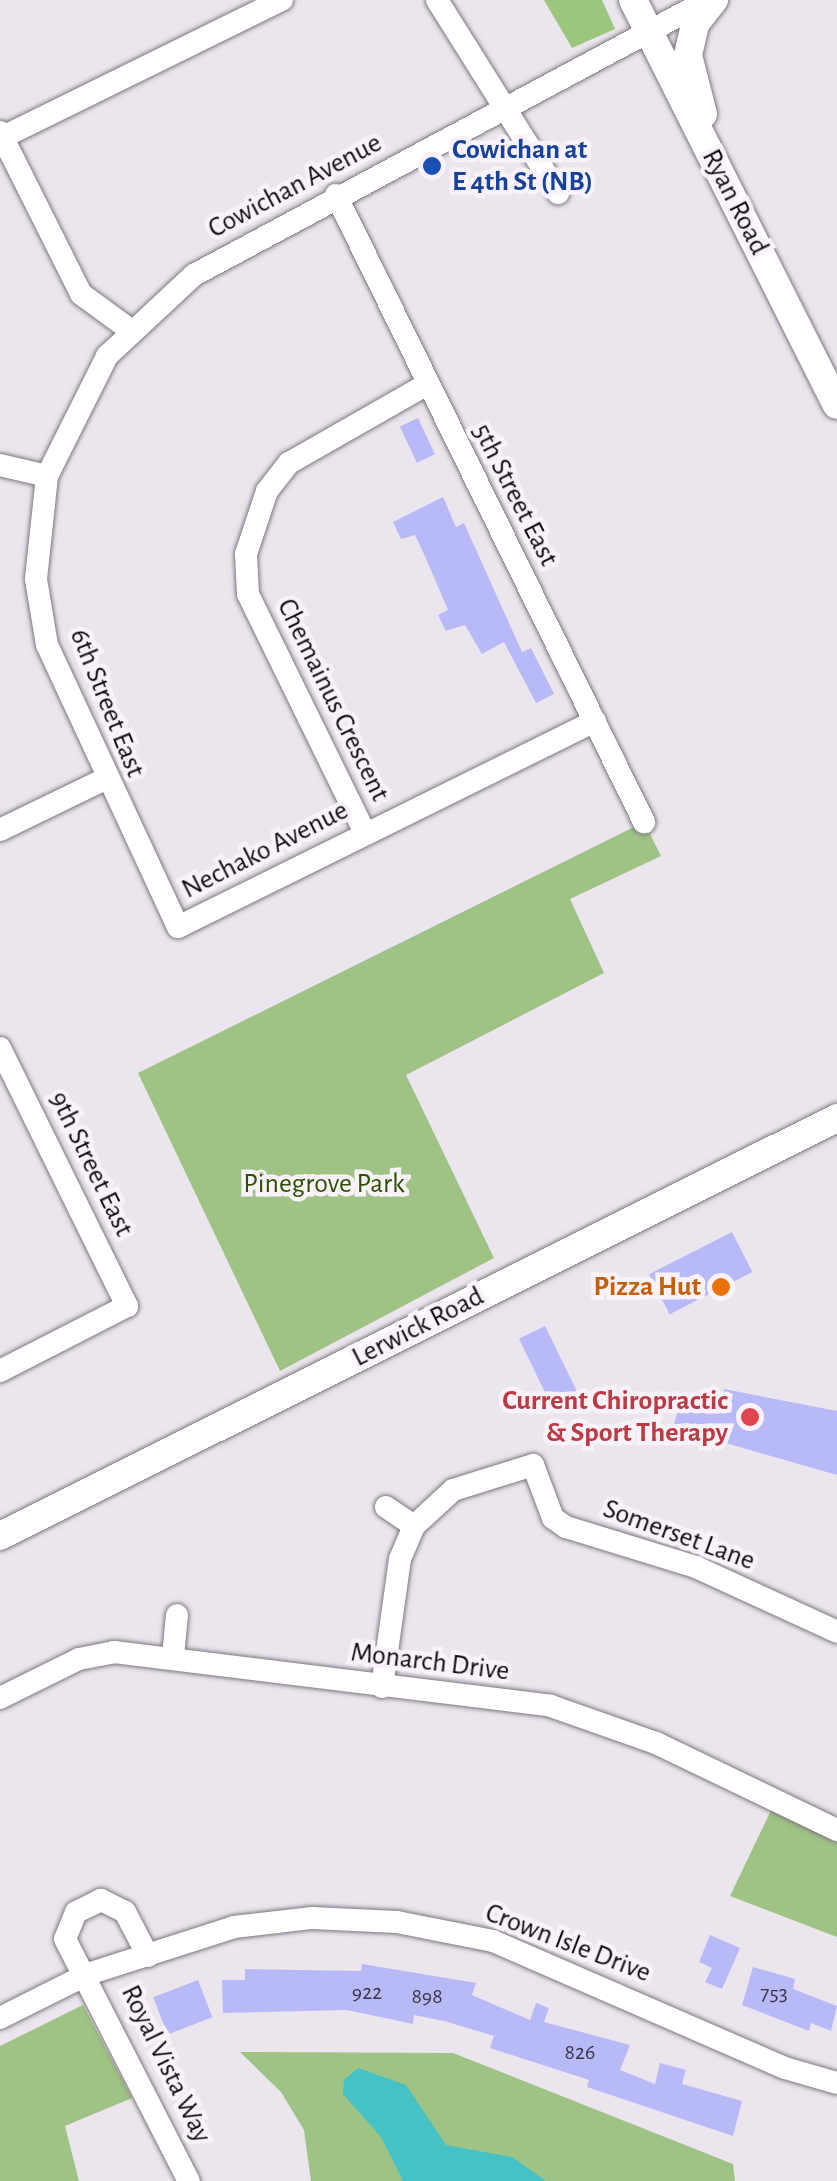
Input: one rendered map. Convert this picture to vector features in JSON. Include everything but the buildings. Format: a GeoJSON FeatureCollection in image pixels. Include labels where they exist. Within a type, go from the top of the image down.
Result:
{"type":"FeatureCollection","features":[{"type":"Feature","properties":{"kind":"main road","name":"Ryan Road"},"geometry":{"type":"LineString","coordinates":[[632,0],[837,405]]}},
{"type":"Feature","properties":{"kind":"main road"},"geometry":{"type":"LineString","coordinates":[[711,0],[695,24],[688,55],[716,164]]}},
{"type":"Feature","properties":{"kind":"main road","name":"Lerwick Road"},"geometry":{"type":"LineString","coordinates":[[0,1536],[837,1118]]}},
{"type":"Feature","properties":{"kind":"street"},"geometry":{"type":"LineString","coordinates":[[129,329],[81,294],[1,135],[282,0]]}},
{"type":"Feature","properties":{"kind":"street"},"geometry":{"type":"LineString","coordinates":[[437,0],[558,193]]}},
{"type":"Feature","properties":{"kind":"street","name":"Cowichan Avenue"},"geometry":{"type":"LineString","coordinates":[[47,476],[80,398],[129,329],[194,275],[336,195],[508,110],[711,0]]}},
{"type":"Feature","properties":{"kind":"street","name":"5th Street East"},"geometry":{"type":"LineString","coordinates":[[336,195],[426,386],[644,822]]}},
{"type":"Feature","properties":{"kind":"street","name":"Chemainus Crescent"},"geometry":{"type":"LineString","coordinates":[[365,833],[248,594],[246,554],[266,490],[289,463],[426,386]]}},
{"type":"Feature","properties":{"kind":"street"},"geometry":{"type":"LineString","coordinates":[[0,464],[47,476]]}},
{"type":"Feature","properties":{"kind":"street","name":"6th Street East"},"geometry":{"type":"LineString","coordinates":[[47,476],[36,579],[47,645],[104,780],[178,928]]}},
{"type":"Feature","properties":{"kind":"street","name":"Nechako Avenue"},"geometry":{"type":"LineString","coordinates":[[178,928],[595,721]]}},
{"type":"Feature","properties":{"kind":"street"},"geometry":{"type":"LineString","coordinates":[[0,830],[104,780]]}},
{"type":"Feature","properties":{"kind":"street","name":"9th Street East"},"geometry":{"type":"LineString","coordinates":[[0,1048],[127,1306],[0,1370]]}},
{"type":"Feature","properties":{"kind":"street","name":"Somerset Lane"},"geometry":{"type":"LineString","coordinates":[[414,1526],[453,1490],[533,1466],[552,1518],[566,1527],[696,1567],[837,1632]]}},
{"type":"Feature","properties":{"kind":"street"},"geometry":{"type":"LineString","coordinates":[[382,1688],[400,1559],[414,1526],[386,1507]]}},
{"type":"Feature","properties":{"kind":"street"},"geometry":{"type":"LineString","coordinates":[[173,1656],[177,1615]]}},
{"type":"Feature","properties":{"kind":"street","name":"Monarch Drive"},"geometry":{"type":"LineString","coordinates":[[0,1698],[79,1659],[114,1652],[173,1656],[382,1688],[551,1706],[610,1725],[837,1830]]}},
{"type":"Feature","properties":{"kind":"street"},"geometry":{"type":"LineString","coordinates":[[88,1974],[65,1940],[76,1912],[100,1900],[125,1912],[148,1956]]}},
{"type":"Feature","properties":{"kind":"street","name":"Crown Isle Drive"},"geometry":{"type":"LineString","coordinates":[[0,2018],[88,1974],[234,1927],[312,1918],[398,1922],[493,1941],[785,2068],[837,2083]]}},
{"type":"Feature","properties":{"kind":"street","name":"Royal Vista Way"},"geometry":{"type":"LineString","coordinates":[[88,1974],[189,2181]]}},
{"type":"Feature","properties":{"kind":"green space"},"geometry":{"type":"Polygon","coordinates":[[[544,0],[602,0],[615,29],[572,48],[544,0]]]}},
{"type":"Feature","properties":{"kind":"green space","name":"Pinegrove Park"},"geometry":{"type":"Polygon","coordinates":[[[644,822],[661,856],[570,899],[604,973],[406,1075],[494,1258],[280,1371],[138,1073],[644,822]]]}},
{"type":"Feature","properties":{"kind":"green space"},"geometry":{"type":"Polygon","coordinates":[[[775,1802],[837,1830],[837,1937],[730,1896],[775,1802]]]}},
{"type":"Feature","properties":{"kind":"green space"},"geometry":{"type":"Polygon","coordinates":[[[83,2005],[132,2098],[65,2126],[79,2181],[0,2181],[0,2046],[83,2005]]]}},
{"type":"Feature","properties":{"kind":"green space"},"geometry":{"type":"Polygon","coordinates":[[[240,2052],[453,2053],[733,2164],[735,2181],[311,2181],[304,2130],[281,2092],[240,2052]]]}},
{"type":"Feature","properties":{"kind":"water"},"geometry":{"type":"Polygon","coordinates":[[[358,2068],[406,2085],[446,2145],[512,2157],[546,2181],[403,2181],[381,2137],[343,2094],[344,2080],[358,2068]]]}},
{"type":"Feature","properties":{"kind":"place","name":"Cowichan at E 4th St (NB)"},"geometry":{"type":"Point","coordinates":[432,166]}},
{"type":"Feature","properties":{"kind":"place","name":"Pizza Hut"},"geometry":{"type":"Point","coordinates":[721,1287]}},
{"type":"Feature","properties":{"kind":"place","name":"Current Chiropractic & Sport Therapy"},"geometry":{"type":"Point","coordinates":[750,1417]}}]}
